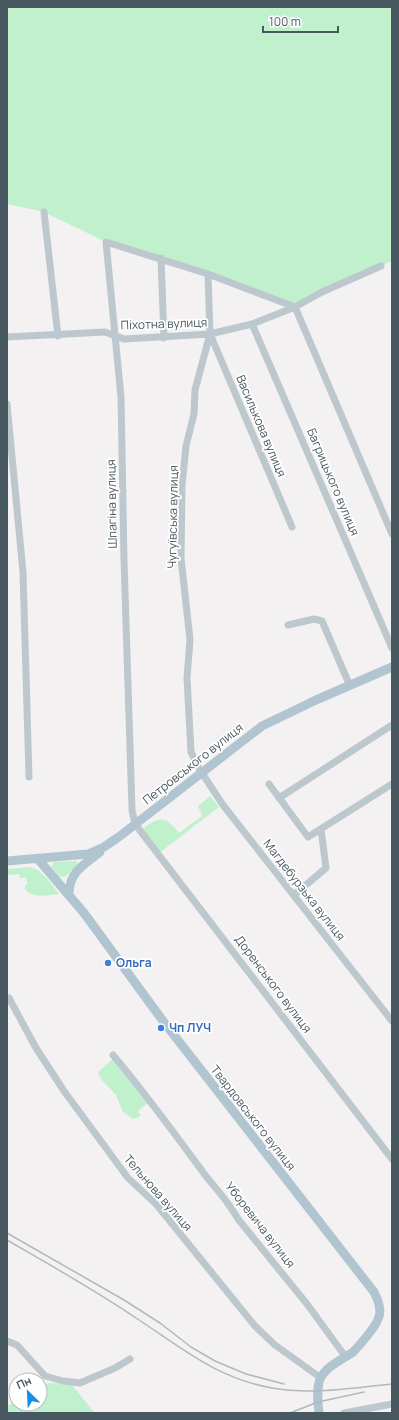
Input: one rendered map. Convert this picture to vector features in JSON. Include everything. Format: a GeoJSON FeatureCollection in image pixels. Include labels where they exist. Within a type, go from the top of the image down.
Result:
{"type":"FeatureCollection","features":[{"type":"Feature","properties":{"kind":"main road","name":"Петровського вулиця"},"geometry":{"type":"LineString","coordinates":[[7,861],[96,852],[120,836],[262,726],[283,715],[392,667]]}},
{"type":"Feature","properties":{"kind":"main road"},"geometry":{"type":"LineString","coordinates":[[68,893],[70,881],[80,869],[120,836]]}},
{"type":"Feature","properties":{"kind":"main road","name":"Твардовського вулиця"},"geometry":{"type":"LineString","coordinates":[[38,859],[68,893],[163,1020],[374,1292],[380,1304],[381,1313],[377,1324],[354,1350],[345,1356]]}},
{"type":"Feature","properties":{"kind":"main road"},"geometry":{"type":"LineString","coordinates":[[319,1413],[318,1392],[321,1378],[331,1366],[345,1356]]}},
{"type":"Feature","properties":{"kind":"street"},"geometry":{"type":"LineString","coordinates":[[44,212],[58,336]]}},
{"type":"Feature","properties":{"kind":"street","name":"Шпагіна вулиця"},"geometry":{"type":"LineString","coordinates":[[135,824],[132,810],[124,560],[121,397],[106,242],[208,274],[295,307]]}},
{"type":"Feature","properties":{"kind":"street"},"geometry":{"type":"LineString","coordinates":[[161,258],[164,338]]}},
{"type":"Feature","properties":{"kind":"street","name":"Піхотна вулиця"},"geometry":{"type":"LineString","coordinates":[[7,337],[58,336],[105,332],[114,337],[124,339],[164,338],[210,334],[252,324],[295,307],[322,292],[381,266]]}},
{"type":"Feature","properties":{"kind":"street"},"geometry":{"type":"LineString","coordinates":[[208,274],[210,334]]}},
{"type":"Feature","properties":{"kind":"street"},"geometry":{"type":"LineString","coordinates":[[295,307],[392,534]]}},
{"type":"Feature","properties":{"kind":"street","name":"Багрицького вулиця"},"geometry":{"type":"LineString","coordinates":[[252,324],[392,648]]}},
{"type":"Feature","properties":{"kind":"street","name":"Василькова вулиця"},"geometry":{"type":"LineString","coordinates":[[210,334],[292,527]]}},
{"type":"Feature","properties":{"kind":"street","name":"Чугуївська вулиця"},"geometry":{"type":"LineString","coordinates":[[202,772],[191,752],[187,678],[190,640],[181,558],[182,486],[186,446],[194,414],[195,390],[210,334]]}},
{"type":"Feature","properties":{"kind":"street"},"geometry":{"type":"LineString","coordinates":[[7,404],[23,572],[29,777]]}},
{"type":"Feature","properties":{"kind":"street"},"geometry":{"type":"LineString","coordinates":[[288,625],[314,619],[322,621],[350,686]]}},
{"type":"Feature","properties":{"kind":"street"},"geometry":{"type":"LineString","coordinates":[[279,798],[392,725]]}},
{"type":"Feature","properties":{"kind":"street","name":"Магдебурзька вулиця"},"geometry":{"type":"LineString","coordinates":[[202,772],[223,805],[392,1021]]}},
{"type":"Feature","properties":{"kind":"street"},"geometry":{"type":"LineString","coordinates":[[269,784],[308,837],[392,784]]}},
{"type":"Feature","properties":{"kind":"street","name":"Доренського вулиця"},"geometry":{"type":"LineString","coordinates":[[135,824],[392,1159]]}},
{"type":"Feature","properties":{"kind":"street"},"geometry":{"type":"LineString","coordinates":[[294,895],[326,868],[320,829]]}},
{"type":"Feature","properties":{"kind":"street"},"geometry":{"type":"LineString","coordinates":[[78,855],[81,862],[80,869]]}},
{"type":"Feature","properties":{"kind":"street","name":"Тельнова вулиця"},"geometry":{"type":"LineString","coordinates":[[9,998],[36,1048],[60,1085],[128,1178],[156,1204],[255,1326],[275,1345],[321,1378]]}},
{"type":"Feature","properties":{"kind":"street","name":"Уборевича вулиця"},"geometry":{"type":"LineString","coordinates":[[113,1055],[161,1114],[206,1176],[230,1203],[242,1224],[307,1304],[345,1356]]}},
{"type":"Feature","properties":{"kind":"street"},"geometry":{"type":"LineString","coordinates":[[7,1341],[17,1345],[45,1376],[62,1381],[80,1383],[130,1360]]}},
{"type":"Feature","properties":{"kind":"street"},"geometry":{"type":"LineString","coordinates":[[344,1413],[392,1404]]}},
{"type":"Feature","properties":{"kind":"green space"},"geometry":{"type":"Polygon","coordinates":[[[7,7],[392,7],[392,261],[322,292],[295,307],[106,242],[44,212],[7,204],[7,7]]]}},
{"type":"Feature","properties":{"kind":"green space"},"geometry":{"type":"Polygon","coordinates":[[[210,796],[219,807],[158,854],[141,830],[157,820],[166,820],[179,833],[202,816],[198,806],[210,796]]]}},
{"type":"Feature","properties":{"kind":"green space"},"geometry":{"type":"Polygon","coordinates":[[[76,861],[78,863],[77,867],[64,877],[59,876],[51,866],[54,862],[76,861]]]}},
{"type":"Feature","properties":{"kind":"green space"},"geometry":{"type":"Polygon","coordinates":[[[30,867],[43,874],[59,894],[40,896],[32,894],[25,889],[25,885],[28,884],[25,877],[19,878],[20,874],[7,875],[7,869],[30,867]]]}},
{"type":"Feature","properties":{"kind":"green space"},"geometry":{"type":"Polygon","coordinates":[[[115,1057],[148,1103],[138,1111],[141,1116],[133,1119],[123,1112],[116,1095],[100,1078],[98,1072],[115,1057]]]}},
{"type":"Feature","properties":{"kind":"green space"},"geometry":{"type":"Polygon","coordinates":[[[48,1383],[71,1384],[94,1412],[7,1413],[7,1406],[8,1412],[48,1412],[48,1383]]]}},
{"type":"Feature","properties":{"kind":"railway"},"geometry":{"type":"LineString","coordinates":[[7,1233],[124,1300],[160,1323],[191,1347],[215,1361],[246,1374],[284,1384]]}},
{"type":"Feature","properties":{"kind":"railway"},"geometry":{"type":"LineString","coordinates":[[7,1240],[105,1298],[184,1351],[216,1369],[234,1377],[272,1388],[302,1391],[332,1390],[392,1384]]}},
{"type":"Feature","properties":{"kind":"railway"},"geometry":{"type":"LineString","coordinates":[[290,1413],[318,1402],[364,1392]]}},
{"type":"Feature","properties":{"kind":"place","name":"Ольга"},"geometry":{"type":"Point","coordinates":[108,963]}},
{"type":"Feature","properties":{"kind":"place","name":"Чп ЛУЧ"},"geometry":{"type":"Point","coordinates":[161,1028]}}]}
